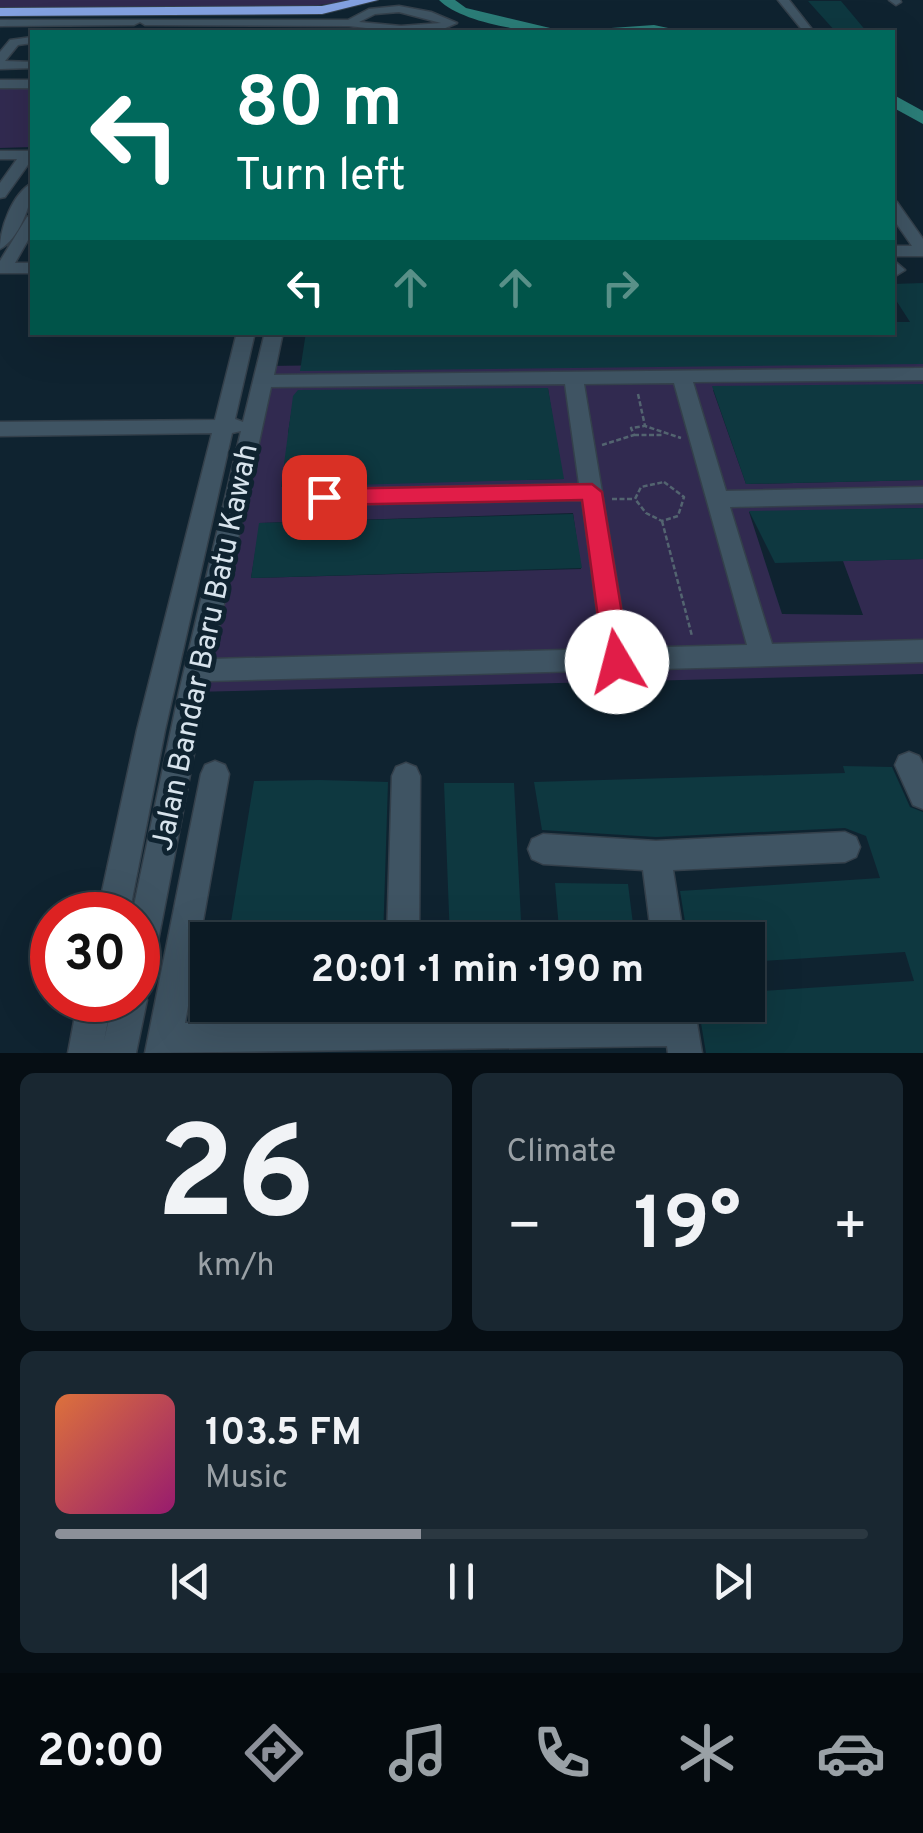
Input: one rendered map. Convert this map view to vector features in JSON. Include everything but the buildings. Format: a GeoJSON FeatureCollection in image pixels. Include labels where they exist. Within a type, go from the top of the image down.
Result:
{"type":"FeatureCollection","features":[{"type":"Feature","properties":{"kind":"highway"},"geometry":{"type":"LineString","coordinates":[[0,12],[129,25],[371,0]]}},
{"type":"Feature","properties":{"kind":"street"},"geometry":{"type":"LineString","coordinates":[[783,0],[807,30]]}},
{"type":"Feature","properties":{"kind":"street"},"geometry":{"type":"LineString","coordinates":[[320,28],[351,5]]}},
{"type":"Feature","properties":{"kind":"street"},"geometry":{"type":"LineString","coordinates":[[163,22],[320,28],[350,23],[364,27],[428,22],[399,6],[361,13],[350,23]]}},
{"type":"Feature","properties":{"kind":"street"},"geometry":{"type":"LineString","coordinates":[[297,10],[322,15],[320,28]]}},
{"type":"Feature","properties":{"kind":"street"},"geometry":{"type":"LineString","coordinates":[[0,23],[129,25]]}},
{"type":"Feature","properties":{"kind":"street"},"geometry":{"type":"LineString","coordinates":[[3,59],[30,41]]}},
{"type":"Feature","properties":{"kind":"street"},"geometry":{"type":"LineString","coordinates":[[3,59],[30,64]]}},
{"type":"Feature","properties":{"kind":"street"},"geometry":{"type":"LineString","coordinates":[[0,84],[30,84]]}},
{"type":"Feature","properties":{"kind":"street"},"geometry":{"type":"LineString","coordinates":[[0,155],[30,155]]}},
{"type":"Feature","properties":{"kind":"street"},"geometry":{"type":"LineString","coordinates":[[0,194],[30,155]]}},
{"type":"Feature","properties":{"kind":"street"},"geometry":{"type":"LineString","coordinates":[[895,187],[923,228]]}},
{"type":"Feature","properties":{"kind":"street"},"geometry":{"type":"LineString","coordinates":[[7,252],[30,192]]}},
{"type":"Feature","properties":{"kind":"street"},"geometry":{"type":"LineString","coordinates":[[895,209],[923,251]]}},
{"type":"Feature","properties":{"kind":"street"},"geometry":{"type":"LineString","coordinates":[[7,252],[30,223]]}},
{"type":"Feature","properties":{"kind":"street"},"geometry":{"type":"LineString","coordinates":[[895,252],[923,251]]}},
{"type":"Feature","properties":{"kind":"street"},"geometry":{"type":"LineString","coordinates":[[7,252],[30,267]]}},
{"type":"Feature","properties":{"kind":"street","name":"Jalan Bandar Baru Batu Kawah"},"geometry":{"type":"LineString","coordinates":[[152,892],[197,670],[236,433],[246,335]]}},
{"type":"Feature","properties":{"kind":"street","name":"Jalan Bandar Baru Batu Kawah"},"geometry":{"type":"LineString","coordinates":[[118,892],[151,730],[236,433],[263,382],[273,335]]}},
{"type":"Feature","properties":{"kind":"street"},"geometry":{"type":"LineString","coordinates":[[263,382],[923,374]]}},
{"type":"Feature","properties":{"kind":"street"},"geometry":{"type":"LineString","coordinates":[[574,378],[617,662]]}},
{"type":"Feature","properties":{"kind":"street"},"geometry":{"type":"LineString","coordinates":[[682,378],[764,656]]}},
{"type":"Feature","properties":{"kind":"street"},"geometry":{"type":"LineString","coordinates":[[0,429],[236,433]]}},
{"type":"Feature","properties":{"kind":"street"},"geometry":{"type":"LineString","coordinates":[[0,440],[236,433]]}},
{"type":"Feature","properties":{"kind":"street"},"geometry":{"type":"LineString","coordinates":[[715,499],[923,495]]}},
{"type":"Feature","properties":{"kind":"street"},"geometry":{"type":"LineString","coordinates":[[324,497],[592,496]]}},
{"type":"Feature","properties":{"kind":"street"},"geometry":{"type":"LineString","coordinates":[[197,670],[923,651]]}},
{"type":"Feature","properties":{"kind":"street"},"geometry":{"type":"LineString","coordinates":[[151,730],[184,729]]}},
{"type":"Feature","properties":{"kind":"street"},"geometry":{"type":"LineString","coordinates":[[910,765],[923,795]]}},
{"type":"Feature","properties":{"kind":"street"},"geometry":{"type":"LineString","coordinates":[[216,774],[163,1047],[369,1022]]}},
{"type":"Feature","properties":{"kind":"street"},"geometry":{"type":"LineString","coordinates":[[403,922],[406,776]]}},
{"type":"Feature","properties":{"kind":"street"},"geometry":{"type":"LineString","coordinates":[[542,849],[656,856],[844,847]]}},
{"type":"Feature","properties":{"kind":"street"},"geometry":{"type":"LineString","coordinates":[[656,856],[665,922]]}},
{"type":"Feature","properties":{"kind":"street"},"geometry":{"type":"LineString","coordinates":[[84,1053],[91,1022]]}},
{"type":"Feature","properties":{"kind":"street"},"geometry":{"type":"LineString","coordinates":[[119,1053],[125,1022]]}},
{"type":"Feature","properties":{"kind":"street"},"geometry":{"type":"LineString","coordinates":[[418,1022],[504,1043],[681,1029]]}},
{"type":"Feature","properties":{"kind":"path"},"geometry":{"type":"LineString","coordinates":[[634,378],[646,426]]}},
{"type":"Feature","properties":{"kind":"path"},"geometry":{"type":"LineString","coordinates":[[634,435],[631,428],[646,426],[663,428],[667,430],[665,435]]}},
{"type":"Feature","properties":{"kind":"path"},"geometry":{"type":"LineString","coordinates":[[584,445],[618,443],[634,435],[698,438]]}},
{"type":"Feature","properties":{"kind":"path"},"geometry":{"type":"LineString","coordinates":[[592,496],[635,499],[646,513],[662,521],[678,516],[684,497],[664,482],[641,487],[635,499]]}},
{"type":"Feature","properties":{"kind":"path"},"geometry":{"type":"LineString","coordinates":[[662,521],[697,657]]}},
{"type":"Feature","properties":{"kind":"shaded area"},"geometry":{"type":"Polygon","coordinates":[[[0,0],[356,0],[298,8],[0,8],[0,0]]]}},
{"type":"Feature","properties":{"kind":"shaded area"},"geometry":{"type":"Polygon","coordinates":[[[0,86],[30,86],[30,147],[0,148],[0,86]]]}},
{"type":"Feature","properties":{"kind":"shaded area"},"geometry":{"type":"Polygon","coordinates":[[[923,357],[923,386],[713,390],[746,484],[923,480],[923,508],[749,512],[782,614],[863,615],[843,561],[923,559],[923,674],[192,692],[266,366],[923,357]],[[548,389],[294,396],[288,433],[554,427],[548,389]],[[557,442],[282,484],[563,479],[557,442]],[[573,513],[260,523],[251,578],[581,569],[573,513]]]}},
{"type":"Feature","properties":{"kind":"waterway"},"geometry":{"type":"LineString","coordinates":[[446,0],[461,11],[551,30]]}},
{"type":"Feature","properties":{"kind":"waterway"},"geometry":{"type":"LineString","coordinates":[[640,30],[663,30]]}},
{"type":"Feature","properties":{"kind":"waterway"},"geometry":{"type":"LineString","coordinates":[[895,101],[923,119]]}},
{"type":"Feature","properties":{"kind":"route"},"geometry":{"type":"LineString","coordinates":[[324,497],[592,492],[617,662]]}}]}
